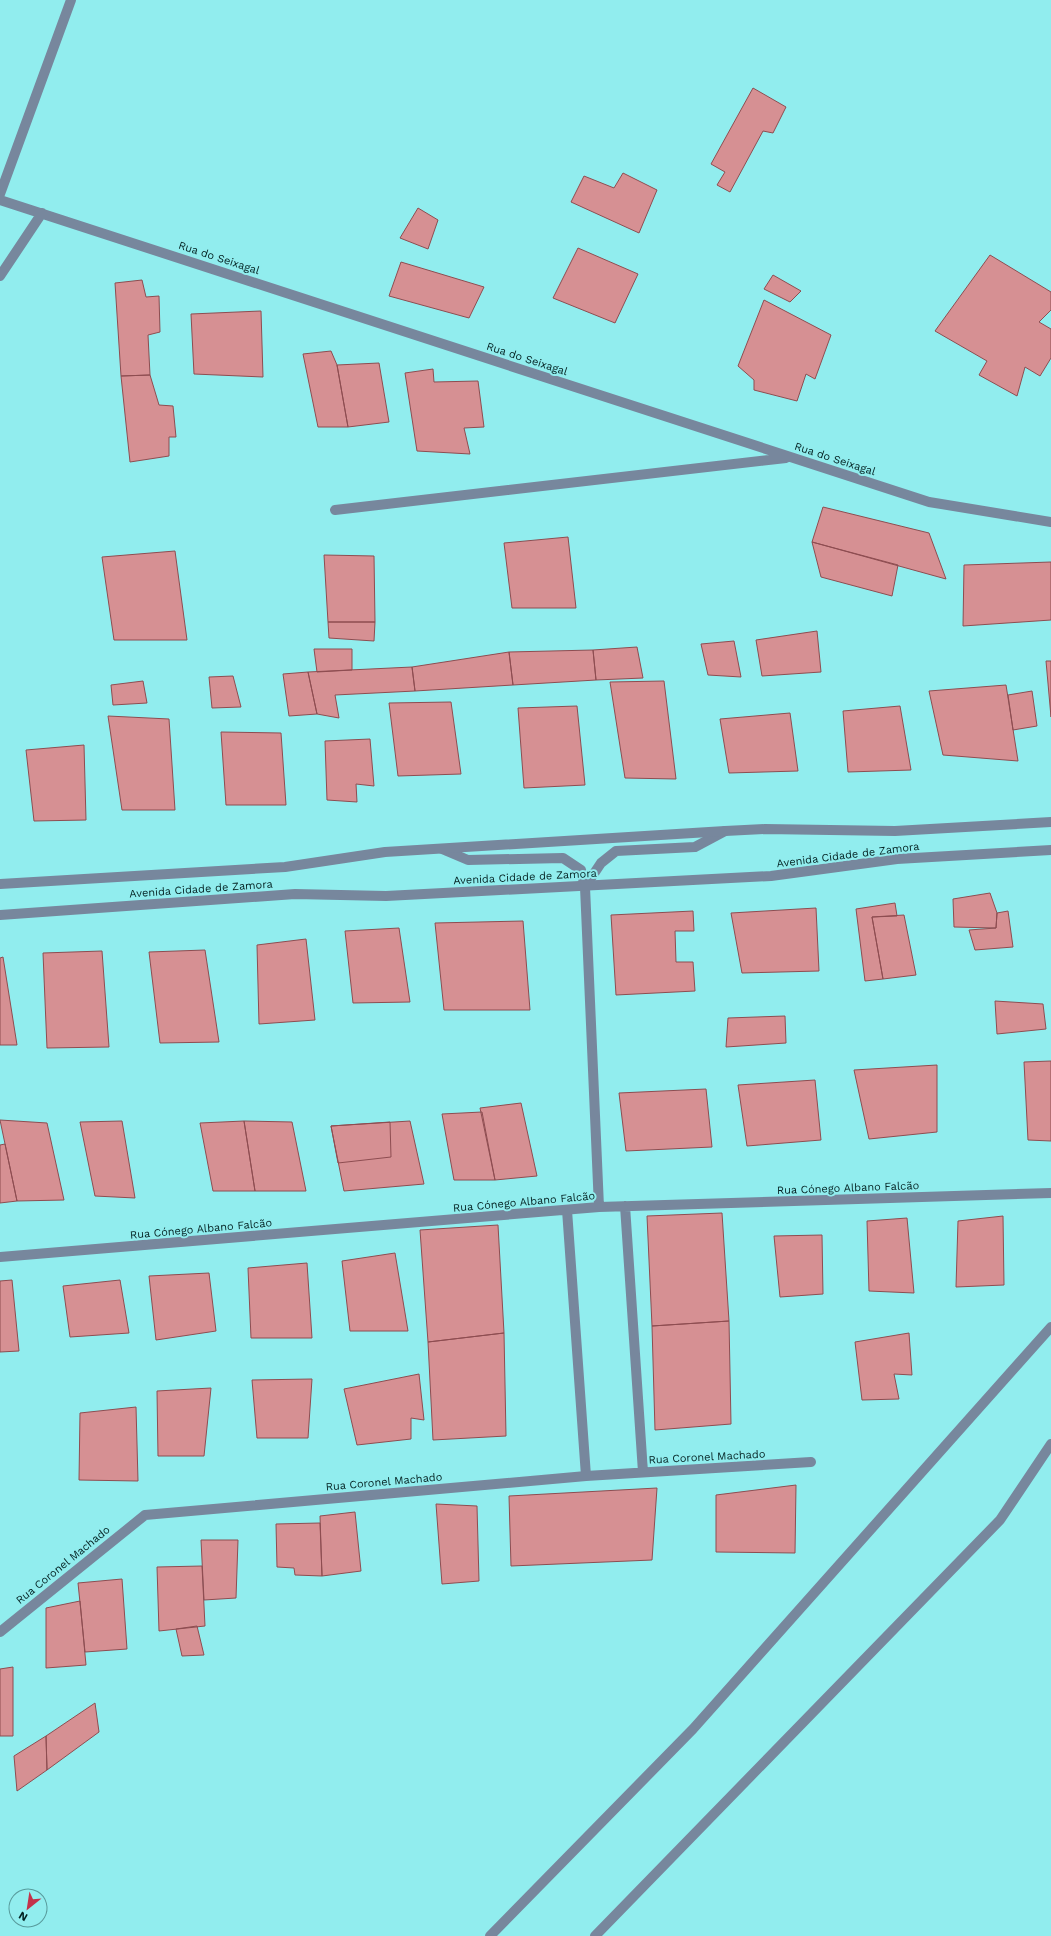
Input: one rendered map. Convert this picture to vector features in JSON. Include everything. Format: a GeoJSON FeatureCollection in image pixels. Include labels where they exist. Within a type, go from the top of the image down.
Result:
{"type":"FeatureCollection","features":[{"type":"Feature","properties":{"kind":"street"},"geometry":{"type":"LineString","coordinates":[[0,194],[71,0]]}},
{"type":"Feature","properties":{"kind":"street","name":"Rua do Seixagal"},"geometry":{"type":"LineString","coordinates":[[0,200],[929,502],[1051,522]]}},
{"type":"Feature","properties":{"kind":"street"},"geometry":{"type":"LineString","coordinates":[[0,276],[42,213]]}},
{"type":"Feature","properties":{"kind":"street"},"geometry":{"type":"LineString","coordinates":[[334,510],[790,457]]}},
{"type":"Feature","properties":{"kind":"street","name":"Avenida Cidade de Zamora"},"geometry":{"type":"LineString","coordinates":[[0,884],[285,867],[385,852],[765,829],[895,831],[1051,822]]}},
{"type":"Feature","properties":{"kind":"street"},"geometry":{"type":"LineString","coordinates":[[586,887],[601,863],[616,852],[695,847],[725,832]]}},
{"type":"Feature","properties":{"kind":"street"},"geometry":{"type":"LineString","coordinates":[[442,849],[468,860],[563,858],[581,870],[586,887],[599,1208]]}},
{"type":"Feature","properties":{"kind":"street","name":"Avenida Cidade de Zamora"},"geometry":{"type":"LineString","coordinates":[[0,915],[295,894],[386,896],[586,887],[771,876],[897,859],[1051,850]]}},
{"type":"Feature","properties":{"kind":"street","name":"Rua Cónego Albano Falcão"},"geometry":{"type":"LineString","coordinates":[[0,1257],[625,1206],[1051,1193]]}},
{"type":"Feature","properties":{"kind":"street"},"geometry":{"type":"LineString","coordinates":[[625,1206],[643,1472]]}},
{"type":"Feature","properties":{"kind":"street"},"geometry":{"type":"LineString","coordinates":[[568,1210],[586,1476]]}},
{"type":"Feature","properties":{"kind":"street"},"geometry":{"type":"LineString","coordinates":[[490,1936],[693,1729],[1051,1327]]}},
{"type":"Feature","properties":{"kind":"street"},"geometry":{"type":"LineString","coordinates":[[595,1936],[1000,1520],[1051,1444]]}},
{"type":"Feature","properties":{"kind":"street","name":"Rua Coronel Machado"},"geometry":{"type":"LineString","coordinates":[[0,1632],[144,1515],[586,1476],[811,1462]]}},
{"type":"Feature","properties":{"kind":"building"},"geometry":{"type":"Polygon","coordinates":[[[753,88],[786,107],[773,133],[763,131],[730,192],[717,185],[725,172],[711,164],[753,88]]]}},
{"type":"Feature","properties":{"kind":"building"},"geometry":{"type":"Polygon","coordinates":[[[623,173],[657,190],[639,233],[571,202],[584,176],[614,188],[623,173]]]}},
{"type":"Feature","properties":{"kind":"building"},"geometry":{"type":"Polygon","coordinates":[[[418,208],[438,220],[428,249],[400,238],[418,208]]]}},
{"type":"Feature","properties":{"kind":"building"},"geometry":{"type":"Polygon","coordinates":[[[578,248],[638,274],[615,323],[553,298],[578,248]]]}},
{"type":"Feature","properties":{"kind":"building"},"geometry":{"type":"Polygon","coordinates":[[[990,255],[1051,292],[1051,310],[1039,322],[1051,329],[1051,358],[1040,376],[1025,367],[1017,396],[979,375],[987,361],[935,331],[990,255]]]}},
{"type":"Feature","properties":{"kind":"building"},"geometry":{"type":"Polygon","coordinates":[[[401,262],[484,287],[469,318],[389,296],[401,262]]]}},
{"type":"Feature","properties":{"kind":"building"},"geometry":{"type":"Polygon","coordinates":[[[773,275],[801,291],[790,302],[764,289],[773,275]]]}},
{"type":"Feature","properties":{"kind":"building"},"geometry":{"type":"Polygon","coordinates":[[[142,280],[146,297],[159,296],[160,332],[148,335],[150,375],[121,376],[115,283],[142,280]]]}},
{"type":"Feature","properties":{"kind":"building"},"geometry":{"type":"Polygon","coordinates":[[[764,300],[831,335],[815,379],[806,374],[797,401],[754,390],[754,380],[738,366],[764,300]]]}},
{"type":"Feature","properties":{"kind":"building"},"geometry":{"type":"Polygon","coordinates":[[[261,311],[263,377],[194,374],[191,314],[261,311]]]}},
{"type":"Feature","properties":{"kind":"building"},"geometry":{"type":"Polygon","coordinates":[[[331,351],[337,365],[348,427],[318,427],[303,354],[331,351]]]}},
{"type":"Feature","properties":{"kind":"building"},"geometry":{"type":"Polygon","coordinates":[[[379,363],[389,422],[348,427],[337,365],[379,363]]]}},
{"type":"Feature","properties":{"kind":"building"},"geometry":{"type":"Polygon","coordinates":[[[433,369],[434,382],[478,381],[484,427],[464,428],[470,454],[417,451],[405,373],[433,369]]]}},
{"type":"Feature","properties":{"kind":"building"},"geometry":{"type":"Polygon","coordinates":[[[150,375],[159,405],[173,406],[176,437],[169,437],[169,456],[130,462],[121,376],[150,375]]]}},
{"type":"Feature","properties":{"kind":"building"},"geometry":{"type":"Polygon","coordinates":[[[823,507],[929,533],[946,579],[812,542],[823,507]]]}},
{"type":"Feature","properties":{"kind":"building"},"geometry":{"type":"Polygon","coordinates":[[[568,537],[576,608],[512,608],[504,543],[568,537]]]}},
{"type":"Feature","properties":{"kind":"building"},"geometry":{"type":"Polygon","coordinates":[[[812,542],[898,565],[892,596],[821,577],[812,542]]]}},
{"type":"Feature","properties":{"kind":"building"},"geometry":{"type":"Polygon","coordinates":[[[175,551],[187,640],[114,640],[102,557],[175,551]]]}},
{"type":"Feature","properties":{"kind":"building"},"geometry":{"type":"Polygon","coordinates":[[[324,555],[374,556],[375,622],[328,622],[324,555]]]}},
{"type":"Feature","properties":{"kind":"building"},"geometry":{"type":"Polygon","coordinates":[[[1051,562],[1051,620],[963,626],[964,565],[1051,562]]]}},
{"type":"Feature","properties":{"kind":"building"},"geometry":{"type":"Polygon","coordinates":[[[328,622],[375,622],[374,641],[329,638],[328,622]]]}},
{"type":"Feature","properties":{"kind":"building"},"geometry":{"type":"Polygon","coordinates":[[[817,631],[821,672],[762,676],[756,640],[817,631]]]}},
{"type":"Feature","properties":{"kind":"building"},"geometry":{"type":"Polygon","coordinates":[[[734,641],[741,677],[708,675],[701,644],[734,641]]]}},
{"type":"Feature","properties":{"kind":"building"},"geometry":{"type":"Polygon","coordinates":[[[637,647],[643,678],[596,680],[593,650],[637,647]]]}},
{"type":"Feature","properties":{"kind":"building"},"geometry":{"type":"Polygon","coordinates":[[[314,649],[352,649],[352,670],[317,672],[314,649]]]}},
{"type":"Feature","properties":{"kind":"building"},"geometry":{"type":"Polygon","coordinates":[[[593,650],[596,680],[513,685],[509,652],[593,650]]]}},
{"type":"Feature","properties":{"kind":"building"},"geometry":{"type":"Polygon","coordinates":[[[509,652],[513,685],[415,691],[412,667],[509,652]]]}},
{"type":"Feature","properties":{"kind":"building"},"geometry":{"type":"Polygon","coordinates":[[[1046,661],[1051,661],[1051,717],[1046,661]]]}},
{"type":"Feature","properties":{"kind":"building"},"geometry":{"type":"Polygon","coordinates":[[[412,667],[415,691],[335,695],[339,718],[317,714],[308,672],[412,667]]]}},
{"type":"Feature","properties":{"kind":"building"},"geometry":{"type":"Polygon","coordinates":[[[308,672],[317,714],[289,716],[283,674],[308,672]]]}},
{"type":"Feature","properties":{"kind":"building"},"geometry":{"type":"Polygon","coordinates":[[[233,676],[241,707],[212,708],[209,677],[233,676]]]}},
{"type":"Feature","properties":{"kind":"building"},"geometry":{"type":"Polygon","coordinates":[[[143,681],[147,703],[113,705],[111,685],[143,681]]]}},
{"type":"Feature","properties":{"kind":"building"},"geometry":{"type":"Polygon","coordinates":[[[664,681],[676,779],[625,778],[610,682],[664,681]]]}},
{"type":"Feature","properties":{"kind":"building"},"geometry":{"type":"Polygon","coordinates":[[[1006,685],[1018,761],[943,755],[929,691],[1006,685]]]}},
{"type":"Feature","properties":{"kind":"building"},"geometry":{"type":"Polygon","coordinates":[[[1032,691],[1037,726],[1013,730],[1008,695],[1032,691]]]}},
{"type":"Feature","properties":{"kind":"building"},"geometry":{"type":"Polygon","coordinates":[[[451,702],[461,774],[398,776],[389,703],[451,702]]]}},
{"type":"Feature","properties":{"kind":"building"},"geometry":{"type":"Polygon","coordinates":[[[577,706],[585,785],[524,788],[518,708],[577,706]]]}},
{"type":"Feature","properties":{"kind":"building"},"geometry":{"type":"Polygon","coordinates":[[[900,706],[911,770],[848,772],[843,711],[900,706]]]}},
{"type":"Feature","properties":{"kind":"building"},"geometry":{"type":"Polygon","coordinates":[[[790,713],[798,771],[729,773],[720,719],[790,713]]]}},
{"type":"Feature","properties":{"kind":"building"},"geometry":{"type":"Polygon","coordinates":[[[108,716],[169,719],[175,810],[122,810],[108,716]]]}},
{"type":"Feature","properties":{"kind":"building"},"geometry":{"type":"Polygon","coordinates":[[[221,732],[281,733],[286,805],[226,805],[221,732]]]}},
{"type":"Feature","properties":{"kind":"building"},"geometry":{"type":"Polygon","coordinates":[[[370,739],[374,786],[356,784],[357,802],[327,800],[325,741],[370,739]]]}},
{"type":"Feature","properties":{"kind":"building"},"geometry":{"type":"Polygon","coordinates":[[[84,745],[86,820],[34,821],[26,750],[84,745]]]}},
{"type":"Feature","properties":{"kind":"building"},"geometry":{"type":"Polygon","coordinates":[[[990,893],[997,913],[996,928],[954,927],[953,899],[990,893]]]}},
{"type":"Feature","properties":{"kind":"building"},"geometry":{"type":"Polygon","coordinates":[[[895,903],[897,916],[872,917],[883,979],[865,981],[856,909],[895,903]]]}},
{"type":"Feature","properties":{"kind":"building"},"geometry":{"type":"Polygon","coordinates":[[[816,908],[819,971],[742,973],[731,913],[816,908]]]}},
{"type":"Feature","properties":{"kind":"building"},"geometry":{"type":"Polygon","coordinates":[[[693,911],[694,931],[675,931],[676,962],[693,962],[695,991],[616,995],[611,915],[693,911]]]}},
{"type":"Feature","properties":{"kind":"building"},"geometry":{"type":"Polygon","coordinates":[[[1008,911],[1013,947],[975,950],[969,930],[996,928],[997,913],[1008,911]]]}},
{"type":"Feature","properties":{"kind":"building"},"geometry":{"type":"Polygon","coordinates":[[[904,915],[916,975],[883,979],[872,917],[904,915]]]}},
{"type":"Feature","properties":{"kind":"building"},"geometry":{"type":"Polygon","coordinates":[[[523,921],[530,1010],[444,1010],[435,923],[523,921]]]}},
{"type":"Feature","properties":{"kind":"building"},"geometry":{"type":"Polygon","coordinates":[[[399,928],[410,1002],[353,1003],[345,931],[399,928]]]}},
{"type":"Feature","properties":{"kind":"building"},"geometry":{"type":"Polygon","coordinates":[[[306,939],[315,1020],[259,1024],[257,945],[306,939]]]}},
{"type":"Feature","properties":{"kind":"building"},"geometry":{"type":"Polygon","coordinates":[[[205,950],[219,1042],[160,1043],[149,952],[205,950]]]}},
{"type":"Feature","properties":{"kind":"building"},"geometry":{"type":"Polygon","coordinates":[[[102,951],[109,1047],[47,1048],[43,953],[102,951]]]}},
{"type":"Feature","properties":{"kind":"building"},"geometry":{"type":"Polygon","coordinates":[[[3,957],[17,1045],[0,1045],[0,958],[3,957]]]}},
{"type":"Feature","properties":{"kind":"building"},"geometry":{"type":"Polygon","coordinates":[[[995,1001],[1043,1004],[1046,1029],[997,1034],[995,1001]]]}},
{"type":"Feature","properties":{"kind":"building"},"geometry":{"type":"Polygon","coordinates":[[[785,1016],[786,1043],[726,1047],[728,1018],[785,1016]]]}},
{"type":"Feature","properties":{"kind":"building"},"geometry":{"type":"Polygon","coordinates":[[[1051,1061],[1051,1141],[1028,1140],[1024,1062],[1051,1061]]]}},
{"type":"Feature","properties":{"kind":"building"},"geometry":{"type":"Polygon","coordinates":[[[937,1065],[937,1132],[869,1139],[854,1070],[937,1065]]]}},
{"type":"Feature","properties":{"kind":"building"},"geometry":{"type":"Polygon","coordinates":[[[815,1080],[821,1140],[747,1146],[738,1085],[815,1080]]]}},
{"type":"Feature","properties":{"kind":"building"},"geometry":{"type":"Polygon","coordinates":[[[706,1089],[712,1147],[626,1151],[619,1093],[706,1089]]]}},
{"type":"Feature","properties":{"kind":"building"},"geometry":{"type":"Polygon","coordinates":[[[521,1103],[537,1176],[495,1180],[480,1108],[521,1103]]]}},
{"type":"Feature","properties":{"kind":"building"},"geometry":{"type":"Polygon","coordinates":[[[482,1112],[495,1180],[454,1180],[442,1114],[482,1112]]]}},
{"type":"Feature","properties":{"kind":"building"},"geometry":{"type":"Polygon","coordinates":[[[0,1120],[47,1123],[64,1200],[17,1201],[0,1120]]]}},
{"type":"Feature","properties":{"kind":"building"},"geometry":{"type":"Polygon","coordinates":[[[122,1121],[135,1198],[95,1196],[80,1122],[122,1121]]]}},
{"type":"Feature","properties":{"kind":"building"},"geometry":{"type":"Polygon","coordinates":[[[244,1121],[255,1191],[213,1191],[200,1123],[244,1121]]]}},
{"type":"Feature","properties":{"kind":"building"},"geometry":{"type":"Polygon","coordinates":[[[244,1121],[292,1122],[306,1191],[255,1191],[244,1121]]]}},
{"type":"Feature","properties":{"kind":"building"},"geometry":{"type":"Polygon","coordinates":[[[410,1121],[424,1184],[344,1191],[331,1126],[410,1121]]]}},
{"type":"Feature","properties":{"kind":"building"},"geometry":{"type":"Polygon","coordinates":[[[390,1122],[391,1157],[338,1163],[331,1126],[390,1122]]]}},
{"type":"Feature","properties":{"kind":"building"},"geometry":{"type":"Polygon","coordinates":[[[5,1144],[17,1201],[0,1203],[0,1145],[5,1144]]]}},
{"type":"Feature","properties":{"kind":"building"},"geometry":{"type":"Polygon","coordinates":[[[722,1213],[729,1321],[652,1326],[647,1216],[722,1213]]]}},
{"type":"Feature","properties":{"kind":"building"},"geometry":{"type":"Polygon","coordinates":[[[1003,1216],[1004,1285],[956,1287],[958,1221],[1003,1216]]]}},
{"type":"Feature","properties":{"kind":"building"},"geometry":{"type":"Polygon","coordinates":[[[907,1218],[914,1293],[869,1291],[867,1221],[907,1218]]]}},
{"type":"Feature","properties":{"kind":"building"},"geometry":{"type":"Polygon","coordinates":[[[498,1225],[504,1333],[428,1342],[420,1230],[498,1225]]]}},
{"type":"Feature","properties":{"kind":"building"},"geometry":{"type":"Polygon","coordinates":[[[822,1235],[823,1294],[780,1297],[774,1236],[822,1235]]]}},
{"type":"Feature","properties":{"kind":"building"},"geometry":{"type":"Polygon","coordinates":[[[395,1253],[408,1331],[350,1331],[342,1261],[395,1253]]]}},
{"type":"Feature","properties":{"kind":"building"},"geometry":{"type":"Polygon","coordinates":[[[307,1263],[312,1338],[251,1338],[248,1268],[307,1263]]]}},
{"type":"Feature","properties":{"kind":"building"},"geometry":{"type":"Polygon","coordinates":[[[209,1273],[216,1331],[156,1340],[149,1276],[209,1273]]]}},
{"type":"Feature","properties":{"kind":"building"},"geometry":{"type":"Polygon","coordinates":[[[12,1280],[19,1351],[0,1352],[0,1281],[12,1280]]]}},
{"type":"Feature","properties":{"kind":"building"},"geometry":{"type":"Polygon","coordinates":[[[120,1280],[129,1333],[70,1337],[63,1286],[120,1280]]]}},
{"type":"Feature","properties":{"kind":"building"},"geometry":{"type":"Polygon","coordinates":[[[729,1321],[731,1424],[655,1430],[652,1326],[729,1321]]]}},
{"type":"Feature","properties":{"kind":"building"},"geometry":{"type":"Polygon","coordinates":[[[504,1333],[506,1436],[433,1440],[428,1342],[504,1333]]]}},
{"type":"Feature","properties":{"kind":"building"},"geometry":{"type":"Polygon","coordinates":[[[909,1333],[912,1375],[894,1374],[899,1399],[862,1400],[855,1342],[909,1333]]]}},
{"type":"Feature","properties":{"kind":"building"},"geometry":{"type":"Polygon","coordinates":[[[419,1374],[424,1420],[411,1418],[411,1439],[357,1445],[344,1389],[419,1374]]]}},
{"type":"Feature","properties":{"kind":"building"},"geometry":{"type":"Polygon","coordinates":[[[312,1379],[308,1438],[257,1438],[252,1380],[312,1379]]]}},
{"type":"Feature","properties":{"kind":"building"},"geometry":{"type":"Polygon","coordinates":[[[211,1388],[204,1456],[158,1456],[157,1391],[211,1388]]]}},
{"type":"Feature","properties":{"kind":"building"},"geometry":{"type":"Polygon","coordinates":[[[136,1407],[138,1481],[79,1480],[80,1413],[136,1407]]]}},
{"type":"Feature","properties":{"kind":"building"},"geometry":{"type":"Polygon","coordinates":[[[796,1485],[795,1553],[716,1552],[716,1495],[796,1485]]]}},
{"type":"Feature","properties":{"kind":"building"},"geometry":{"type":"Polygon","coordinates":[[[657,1488],[652,1560],[511,1566],[509,1496],[657,1488]]]}},
{"type":"Feature","properties":{"kind":"building"},"geometry":{"type":"Polygon","coordinates":[[[436,1504],[477,1506],[479,1581],[442,1584],[436,1504]]]}},
{"type":"Feature","properties":{"kind":"building"},"geometry":{"type":"Polygon","coordinates":[[[355,1512],[361,1571],[322,1576],[320,1516],[355,1512]]]}},
{"type":"Feature","properties":{"kind":"building"},"geometry":{"type":"Polygon","coordinates":[[[320,1523],[322,1576],[295,1575],[294,1568],[277,1567],[276,1524],[320,1523]]]}},
{"type":"Feature","properties":{"kind":"building"},"geometry":{"type":"Polygon","coordinates":[[[201,1540],[238,1540],[236,1598],[204,1600],[201,1540]]]}},
{"type":"Feature","properties":{"kind":"building"},"geometry":{"type":"Polygon","coordinates":[[[202,1566],[205,1626],[159,1631],[157,1567],[202,1566]]]}},
{"type":"Feature","properties":{"kind":"building"},"geometry":{"type":"Polygon","coordinates":[[[122,1579],[127,1649],[85,1652],[78,1583],[122,1579]]]}},
{"type":"Feature","properties":{"kind":"building"},"geometry":{"type":"Polygon","coordinates":[[[80,1601],[86,1665],[46,1668],[46,1608],[80,1601]]]}},
{"type":"Feature","properties":{"kind":"building"},"geometry":{"type":"Polygon","coordinates":[[[197,1626],[204,1655],[182,1656],[176,1629],[197,1626]]]}},
{"type":"Feature","properties":{"kind":"building"},"geometry":{"type":"Polygon","coordinates":[[[13,1667],[13,1736],[0,1736],[0,1669],[13,1667]]]}},
{"type":"Feature","properties":{"kind":"building"},"geometry":{"type":"Polygon","coordinates":[[[95,1703],[99,1732],[47,1770],[46,1736],[95,1703]]]}},
{"type":"Feature","properties":{"kind":"building"},"geometry":{"type":"Polygon","coordinates":[[[46,1736],[47,1770],[17,1791],[14,1756],[46,1736]]]}}]}
